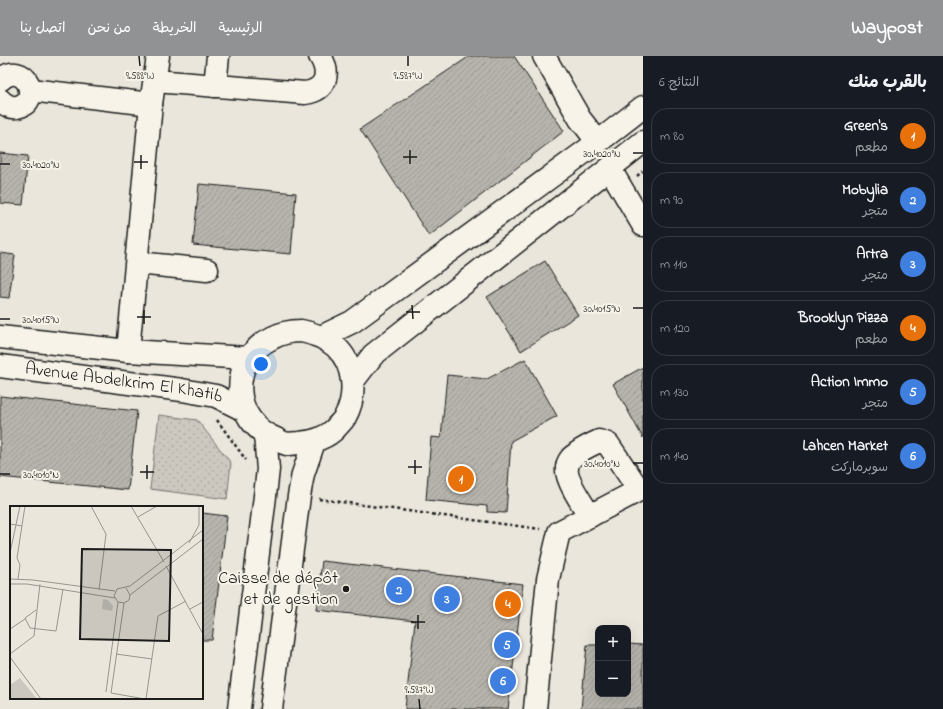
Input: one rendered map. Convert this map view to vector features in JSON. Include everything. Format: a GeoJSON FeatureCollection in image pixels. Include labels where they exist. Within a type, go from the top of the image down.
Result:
{"type":"FeatureCollection","features":[{"type":"Feature","properties":{"kind":"street"},"geometry":{"type":"LineString","coordinates":[[128,351],[158,56]]}},
{"type":"Feature","properties":{"kind":"street"},"geometry":{"type":"LineString","coordinates":[[215,86],[218,56]]}},
{"type":"Feature","properties":{"kind":"street"},"geometry":{"type":"LineString","coordinates":[[155,81],[305,93],[312,92],[319,88],[324,82],[326,75],[326,68],[320,56]]}},
{"type":"Feature","properties":{"kind":"street"},"geometry":{"type":"LineString","coordinates":[[544,56],[580,120],[598,142]]}},
{"type":"Feature","properties":{"kind":"street"},"geometry":{"type":"LineString","coordinates":[[0,80],[10,74],[16,74],[26,79],[30,90],[26,102],[21,105],[9,107],[0,100]]}},
{"type":"Feature","properties":{"kind":"street"},"geometry":{"type":"LineString","coordinates":[[30,90],[152,104]]}},
{"type":"Feature","properties":{"kind":"street"},"geometry":{"type":"LineString","coordinates":[[321,337],[352,322],[598,142],[643,107]]}},
{"type":"Feature","properties":{"kind":"street"},"geometry":{"type":"LineString","coordinates":[[353,381],[373,355],[643,142]]}},
{"type":"Feature","properties":{"kind":"street"},"geometry":{"type":"LineString","coordinates":[[610,169],[643,225]]}},
{"type":"Feature","properties":{"kind":"street"},"geometry":{"type":"LineString","coordinates":[[136,263],[206,270]]}},
{"type":"Feature","properties":{"kind":"street"},"geometry":{"type":"LineString","coordinates":[[301,331],[321,337],[337,348],[348,363],[353,381],[352,400],[344,418],[331,432],[314,442],[287,444],[265,435],[254,426],[244,410],[240,392],[241,374],[248,358],[262,342],[281,333],[301,331]]}},
{"type":"Feature","properties":{"kind":"street","name":"Avenue Abdelkrim El Khatib"},"geometry":{"type":"LineString","coordinates":[[0,337],[128,351],[248,358]]}},
{"type":"Feature","properties":{"kind":"street","name":"Avenue Abdelkrim El Khatib"},"geometry":{"type":"LineString","coordinates":[[0,366],[119,380],[216,396],[244,410]]}},
{"type":"Feature","properties":{"kind":"street"},"geometry":{"type":"LineString","coordinates":[[239,709],[268,469],[265,435]]}},
{"type":"Feature","properties":{"kind":"street"},"geometry":{"type":"LineString","coordinates":[[535,709],[548,579],[559,532],[590,516],[641,489],[608,444],[600,441],[574,455],[567,464],[566,470],[569,480],[590,516]]}},
{"type":"Feature","properties":{"kind":"street"},"geometry":{"type":"LineString","coordinates":[[271,709],[302,474],[314,442]]}},
{"type":"Feature","properties":{"kind":"path"},"geometry":{"type":"LineString","coordinates":[[216,396],[216,419],[255,470],[268,469]]}},
{"type":"Feature","properties":{"kind":"path"},"geometry":{"type":"LineString","coordinates":[[299,496],[559,532]]}},
{"type":"Feature","properties":{"kind":"shaded area"},"geometry":{"type":"Polygon","coordinates":[[[159,415],[197,420],[231,463],[227,499],[150,489],[159,415]]]}},
{"type":"Feature","properties":{"kind":"building"},"geometry":{"type":"Polygon","coordinates":[[[470,56],[514,56],[564,131],[429,236],[360,129],[470,56]]]}},
{"type":"Feature","properties":{"kind":"building"},"geometry":{"type":"Polygon","coordinates":[[[0,153],[28,156],[23,205],[0,203],[0,153]]]}},
{"type":"Feature","properties":{"kind":"building"},"geometry":{"type":"Polygon","coordinates":[[[199,184],[296,193],[291,254],[193,245],[199,184]]]}},
{"type":"Feature","properties":{"kind":"building"},"geometry":{"type":"Polygon","coordinates":[[[0,253],[15,255],[9,298],[0,297],[0,253]]]}},
{"type":"Feature","properties":{"kind":"building"},"geometry":{"type":"Polygon","coordinates":[[[545,261],[578,315],[521,351],[487,297],[545,261]]]}},
{"type":"Feature","properties":{"kind":"building"},"geometry":{"type":"Polygon","coordinates":[[[525,359],[557,416],[511,441],[506,513],[487,512],[487,506],[426,500],[431,437],[441,438],[447,375],[487,379],[525,359]]]}},
{"type":"Feature","properties":{"kind":"building"},"geometry":{"type":"Polygon","coordinates":[[[643,367],[643,438],[613,384],[643,367]]]}},
{"type":"Feature","properties":{"kind":"building"},"geometry":{"type":"Polygon","coordinates":[[[0,396],[137,411],[128,490],[0,477],[0,396]]]}},
{"type":"Feature","properties":{"kind":"building"},"geometry":{"type":"Polygon","coordinates":[[[203,513],[227,516],[212,640],[203,640],[203,513]]]}},
{"type":"Feature","properties":{"kind":"building"},"geometry":{"type":"Polygon","coordinates":[[[322,561],[523,584],[508,709],[405,709],[415,621],[316,610],[322,561]]]}},
{"type":"Feature","properties":{"kind":"building"},"geometry":{"type":"Polygon","coordinates":[[[631,644],[643,645],[643,709],[581,709],[587,645],[595,645],[595,697],[631,697],[631,644]]]}},
{"type":"Feature","properties":{"kind":"place","name":"Green's"},"geometry":{"type":"Point","coordinates":[461,479]}},
{"type":"Feature","properties":{"kind":"place","name":"Caisse de dépôt et de gestion"},"geometry":{"type":"Point","coordinates":[346,589]}},
{"type":"Feature","properties":{"kind":"place","name":"Mobylia"},"geometry":{"type":"Point","coordinates":[399,590]}},
{"type":"Feature","properties":{"kind":"place","name":"Artra"},"geometry":{"type":"Point","coordinates":[447,599]}},
{"type":"Feature","properties":{"kind":"place","name":"Brooklyn Pizza"},"geometry":{"type":"Point","coordinates":[508,604]}},
{"type":"Feature","properties":{"kind":"place","name":"Action Immo"},"geometry":{"type":"Point","coordinates":[507,645]}},
{"type":"Feature","properties":{"kind":"place","name":"Lahcen Market"},"geometry":{"type":"Point","coordinates":[503,681]}}]}
